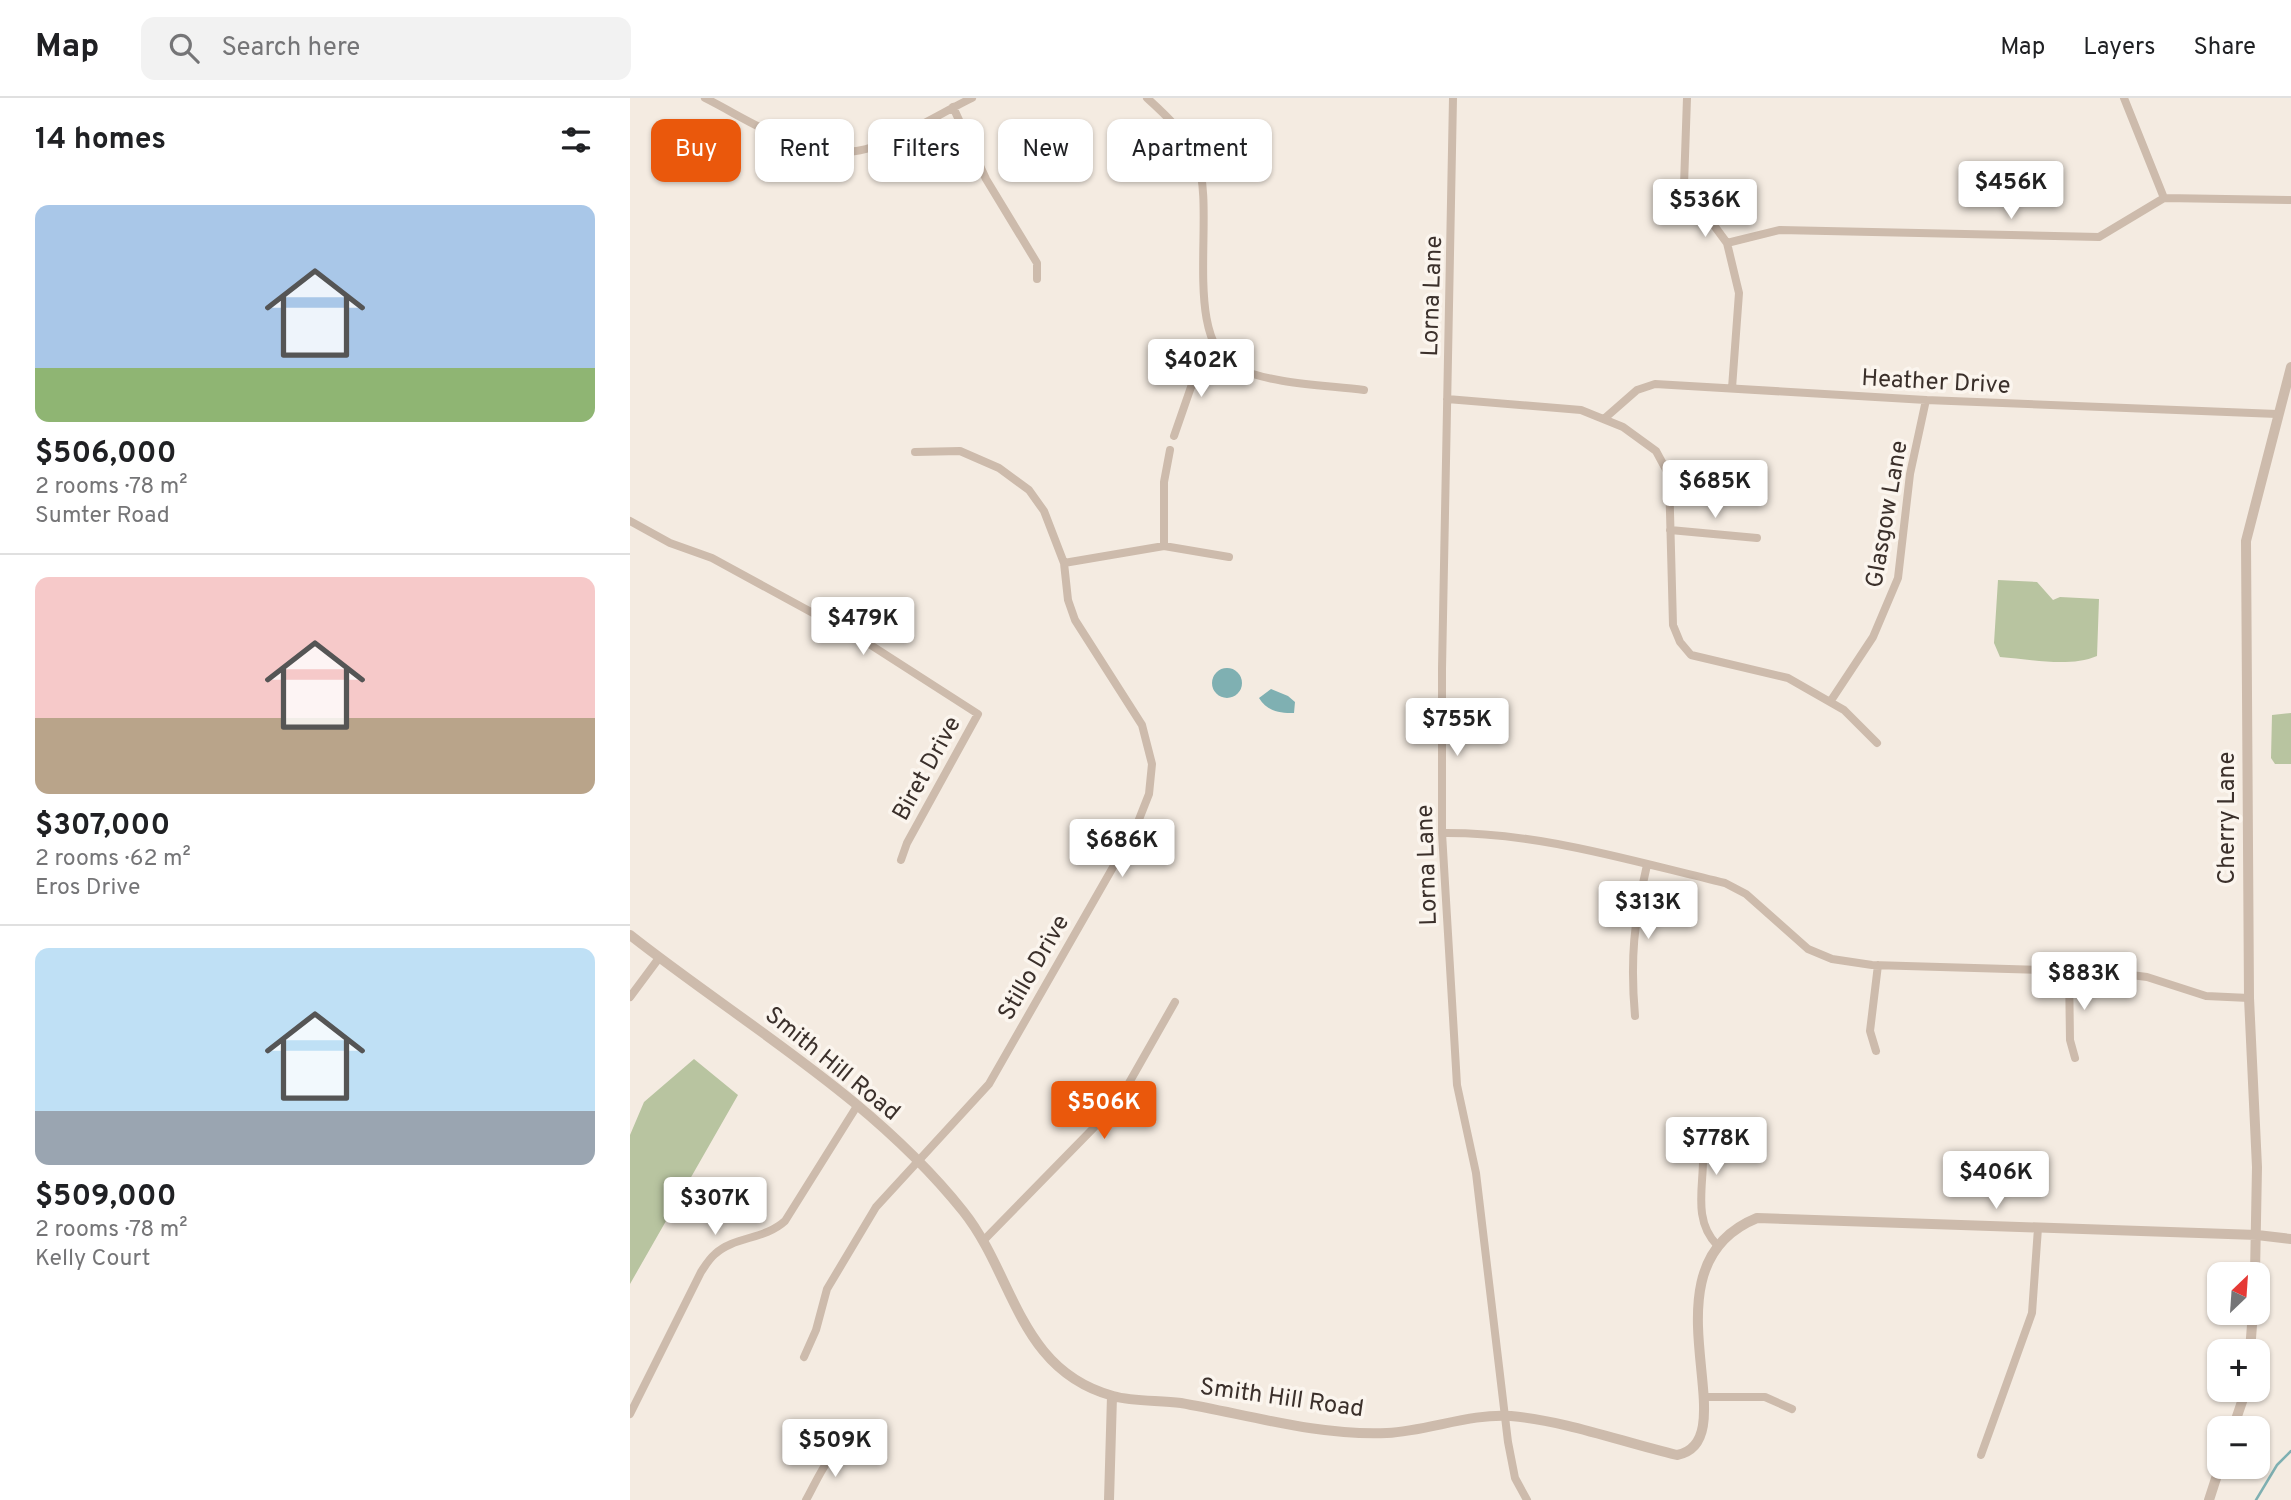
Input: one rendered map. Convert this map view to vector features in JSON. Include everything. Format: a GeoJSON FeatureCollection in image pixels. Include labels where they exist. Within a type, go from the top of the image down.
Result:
{"type":"FeatureCollection","features":[{"type":"Feature","properties":{"kind":"street"},"geometry":{"type":"LineString","coordinates":[[705,98],[788,140],[815,149],[846,152],[867,148],[972,98]]}},
{"type":"Feature","properties":{"kind":"street"},"geometry":{"type":"LineString","coordinates":[[1147,98],[1169,117],[1198,162],[1203,195],[1206,310],[1220,355],[1236,368],[1258,375],[1364,390]]}},
{"type":"Feature","properties":{"kind":"street","name":"Lorna Lane"},"geometry":{"type":"LineString","coordinates":[[1454,98],[1442,833],[1457,1085],[1476,1174],[1515,1478],[1527,1500]]}},
{"type":"Feature","properties":{"kind":"street"},"geometry":{"type":"LineString","coordinates":[[1687,98],[1684,186],[1727,243],[1739,293],[1731,388]]}},
{"type":"Feature","properties":{"kind":"street"},"geometry":{"type":"LineString","coordinates":[[2124,98],[2164,198]]}},
{"type":"Feature","properties":{"kind":"street"},"geometry":{"type":"LineString","coordinates":[[953,107],[986,179],[1037,263],[1037,279]]}},
{"type":"Feature","properties":{"kind":"street"},"geometry":{"type":"LineString","coordinates":[[1727,243],[1780,230],[2099,237],[2164,198],[2291,201]]}},
{"type":"Feature","properties":{"kind":"street"},"geometry":{"type":"LineString","coordinates":[[1174,436],[1191,387],[1220,355]]}},
{"type":"Feature","properties":{"kind":"street","name":"Cherry Lane"},"geometry":{"type":"LineString","coordinates":[[2256,1262],[2249,998],[2246,541],[2291,367]]}},
{"type":"Feature","properties":{"kind":"street","name":"Heather Drive"},"geometry":{"type":"LineString","coordinates":[[1605,418],[1637,390],[1655,384],[1926,400],[2277,414]]}},
{"type":"Feature","properties":{"kind":"street"},"geometry":{"type":"LineString","coordinates":[[1447,399],[1581,410],[1605,418],[1643,439],[1656,451],[1669,475],[1672,625],[1680,642],[1691,655],[1788,678],[1844,710],[1877,743]]}},
{"type":"Feature","properties":{"kind":"street","name":"Glasgow Lane"},"geometry":{"type":"LineString","coordinates":[[1830,702],[1873,637],[1898,578],[1910,474],[1926,400]]}},
{"type":"Feature","properties":{"kind":"street"},"geometry":{"type":"LineString","coordinates":[[1164,546],[1164,482],[1170,450]]}},
{"type":"Feature","properties":{"kind":"street","name":"Stillo Drive"},"geometry":{"type":"LineString","coordinates":[[804,1357],[816,1330],[827,1289],[876,1207],[916,1160],[989,1084],[1136,827],[1149,794],[1152,764],[1142,725],[1075,621],[1068,600],[1064,563],[1044,511],[1029,491],[999,468],[960,451],[915,453]]}},
{"type":"Feature","properties":{"kind":"street","name":"Biret Drive"},"geometry":{"type":"LineString","coordinates":[[630,521],[670,543],[712,558],[866,642],[978,714],[907,843],[901,860]]}},
{"type":"Feature","properties":{"kind":"street"},"geometry":{"type":"LineString","coordinates":[[1671,530],[1757,538]]}},
{"type":"Feature","properties":{"kind":"street"},"geometry":{"type":"LineString","coordinates":[[1064,563],[1164,546],[1229,557]]}},
{"type":"Feature","properties":{"kind":"street"},"geometry":{"type":"LineString","coordinates":[[1442,833],[1490,832],[1532,838],[1725,883],[1746,894],[1808,949],[1832,959],[1878,965],[2069,970],[2147,977],[2206,996],[2249,998]]}},
{"type":"Feature","properties":{"kind":"street"},"geometry":{"type":"LineString","coordinates":[[1635,1017],[1632,959],[1634,928],[1647,865]]}},
{"type":"Feature","properties":{"kind":"street","name":"Smith Hill Road"},"geometry":{"type":"LineString","coordinates":[[630,934],[659,958],[817,1071],[916,1160],[945,1188],[983,1241],[1034,1342],[1070,1375],[1112,1396],[1175,1402],[1285,1424],[1387,1433],[1507,1416],[1565,1425],[1677,1455],[1687,1453],[1702,1436],[1703,1397],[1698,1306],[1700,1281],[1717,1245],[1741,1224],[1757,1218],[2257,1234],[2291,1239]]}},
{"type":"Feature","properties":{"kind":"street"},"geometry":{"type":"LineString","coordinates":[[630,997],[659,958]]}},
{"type":"Feature","properties":{"kind":"street"},"geometry":{"type":"LineString","coordinates":[[1876,1051],[1870,1031],[1878,965]]}},
{"type":"Feature","properties":{"kind":"street"},"geometry":{"type":"LineString","coordinates":[[2069,970],[2070,1040],[2076,1058]]}},
{"type":"Feature","properties":{"kind":"street"},"geometry":{"type":"LineString","coordinates":[[983,1241],[1094,1131],[1117,1104],[1175,1002]]}},
{"type":"Feature","properties":{"kind":"street"},"geometry":{"type":"LineString","coordinates":[[630,1414],[701,1272],[715,1254],[731,1244],[772,1232],[785,1221],[857,1106]]}},
{"type":"Feature","properties":{"kind":"street"},"geometry":{"type":"LineString","coordinates":[[1696,1123],[1703,1145],[1701,1221],[1706,1234],[1717,1245]]}},
{"type":"Feature","properties":{"kind":"street"},"geometry":{"type":"LineString","coordinates":[[1982,1455],[2032,1313],[2038,1228]]}},
{"type":"Feature","properties":{"kind":"street"},"geometry":{"type":"LineString","coordinates":[[1109,1500],[1112,1396]]}},
{"type":"Feature","properties":{"kind":"street"},"geometry":{"type":"LineString","coordinates":[[1703,1397],[1765,1397],[1792,1409]]}},
{"type":"Feature","properties":{"kind":"street"},"geometry":{"type":"LineString","coordinates":[[806,1500],[831,1457],[844,1444],[852,1441]]}},
{"type":"Feature","properties":{"kind":"street"},"geometry":{"type":"LineString","coordinates":[[2209,1500],[2216,1479]]}},
{"type":"Feature","properties":{"kind":"green space"},"geometry":{"type":"Polygon","coordinates":[[[1998,580],[2037,582],[2053,600],[2060,597],[2099,599],[2097,656],[2074,662],[2000,657],[1994,643],[1998,580]]]}},
{"type":"Feature","properties":{"kind":"green space"},"geometry":{"type":"Polygon","coordinates":[[[2291,713],[2291,764],[2275,764],[2271,758],[2272,715],[2291,713]]]}},
{"type":"Feature","properties":{"kind":"green space"},"geometry":{"type":"Polygon","coordinates":[[[694,1059],[738,1095],[630,1284],[630,1135],[644,1102],[694,1059]]]}},
{"type":"Feature","properties":{"kind":"water"},"geometry":{"type":"Polygon","coordinates":[[[1227,668],[1238,672],[1242,683],[1238,694],[1227,698],[1216,694],[1212,683],[1216,672],[1227,668]]]}},
{"type":"Feature","properties":{"kind":"water"},"geometry":{"type":"Polygon","coordinates":[[[1271,689],[1295,702],[1294,713],[1274,710],[1262,702],[1259,698],[1271,689]]]}},
{"type":"Feature","properties":{"kind":"waterway"},"geometry":{"type":"LineString","coordinates":[[2256,1500],[2277,1465],[2291,1451]]}}]}
